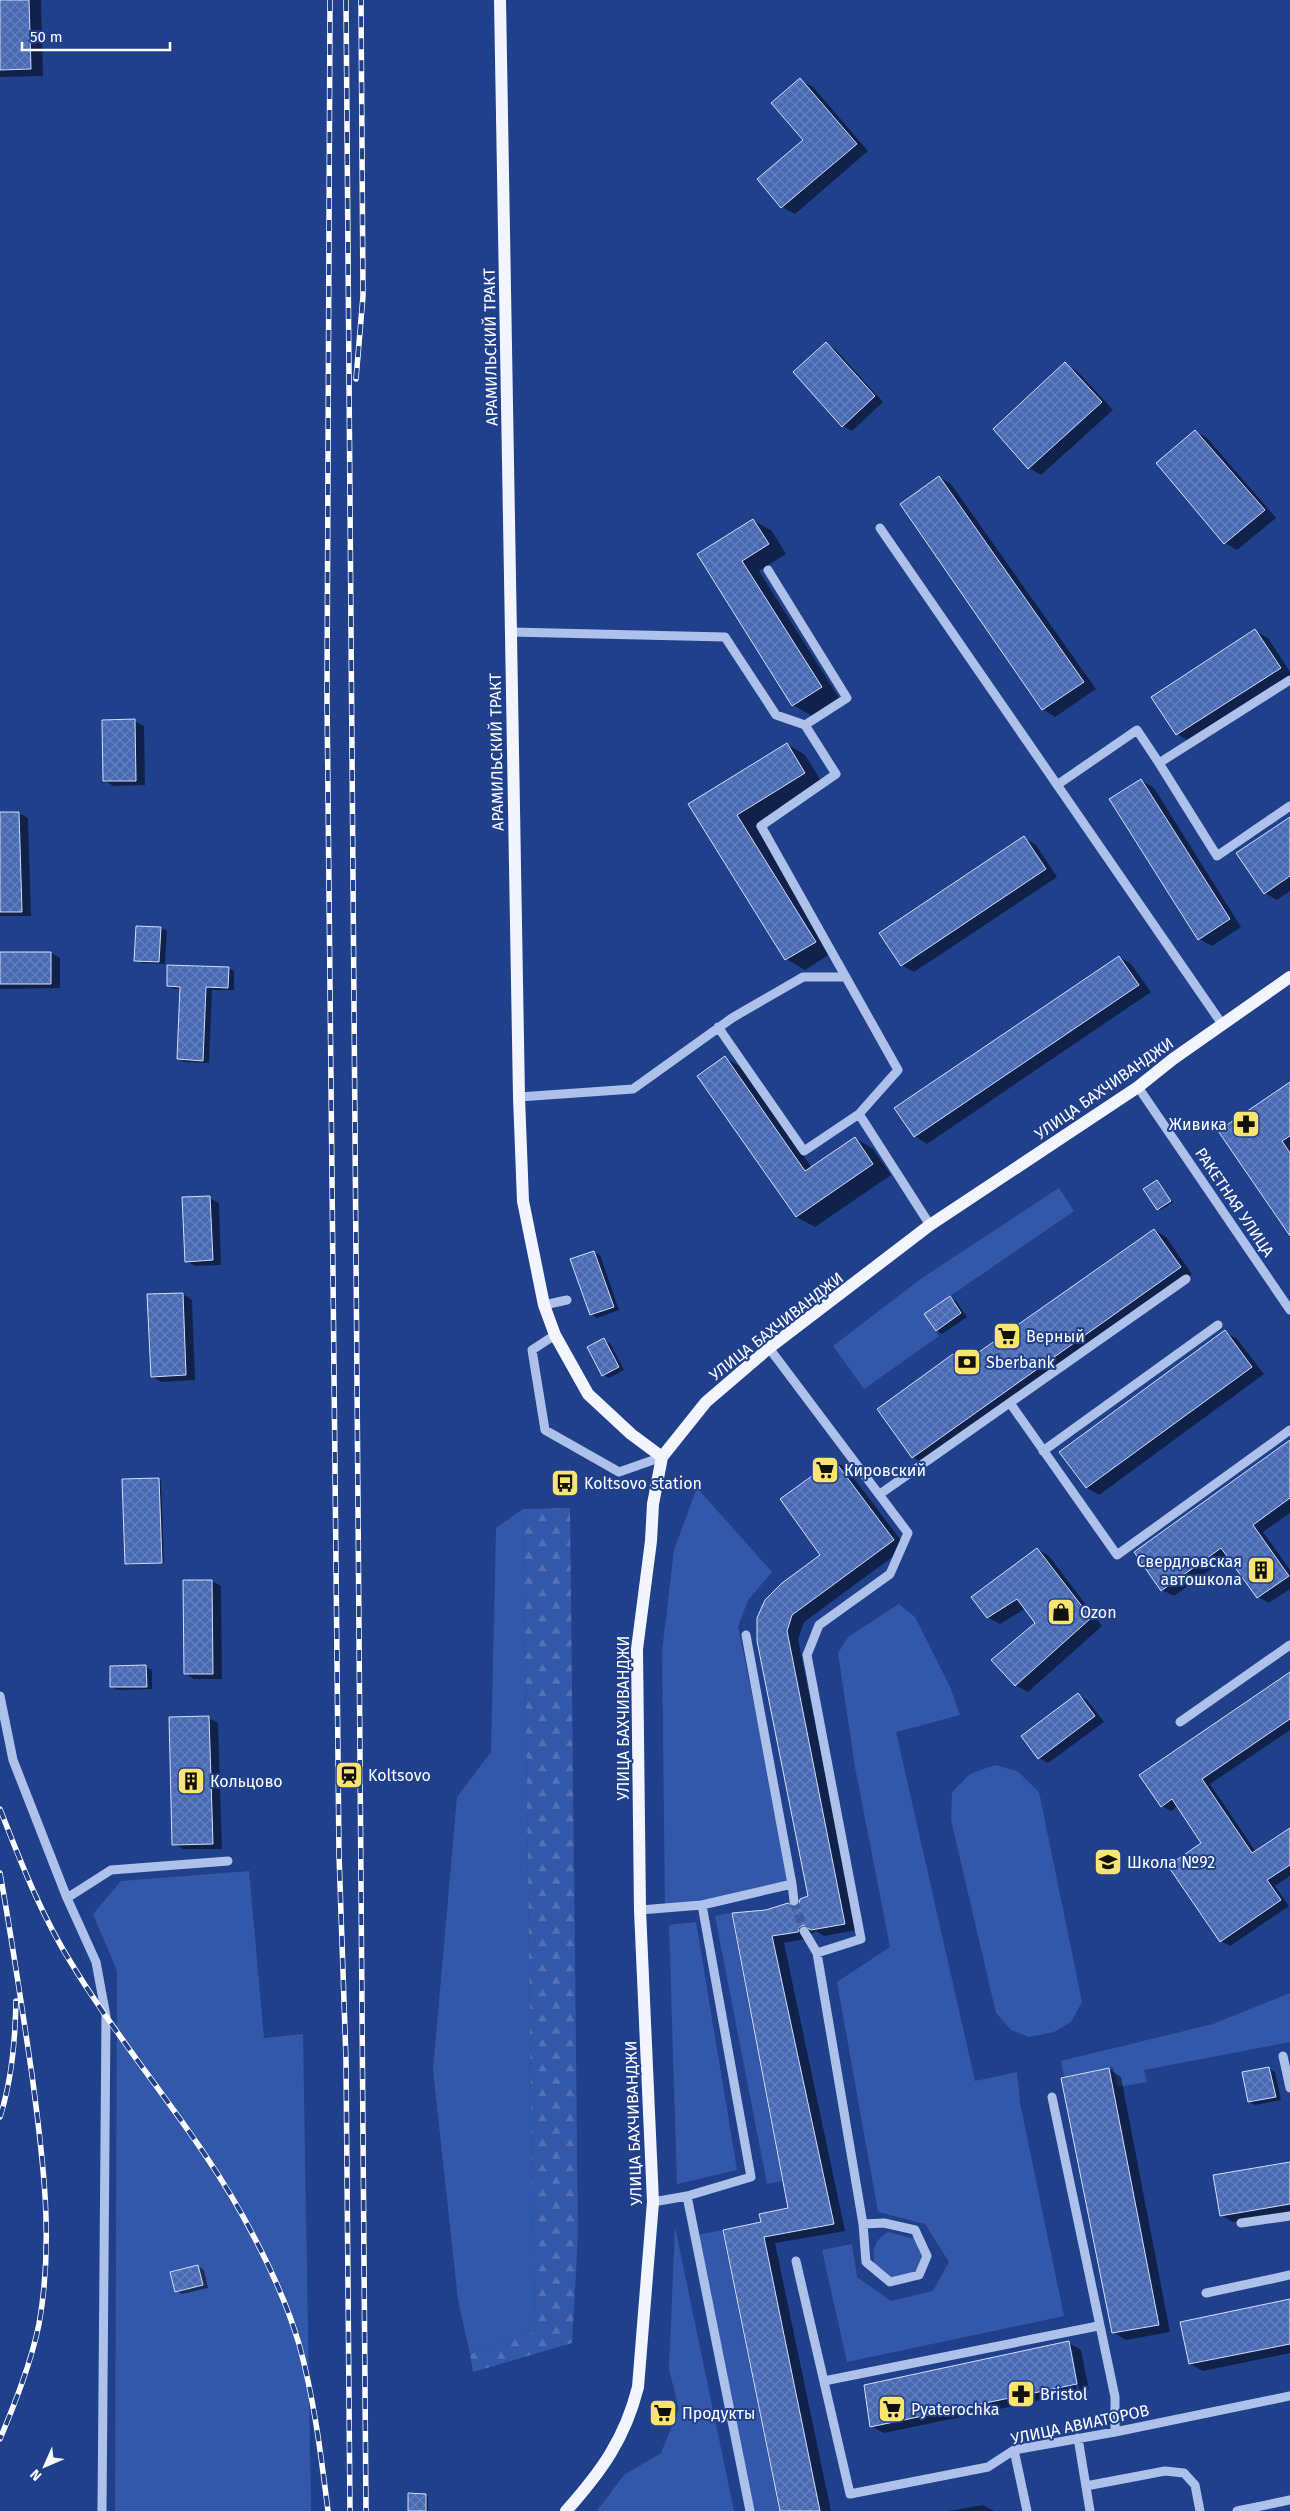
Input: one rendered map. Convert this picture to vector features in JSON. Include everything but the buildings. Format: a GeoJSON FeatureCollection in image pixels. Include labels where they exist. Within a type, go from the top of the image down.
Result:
{"type":"FeatureCollection","features":[{"type":"Feature","properties":{"kind":"main road","name":"АРАМИЛЬСКИЙ ТРАКТ"},"geometry":{"type":"LineString","coordinates":[[500,0],[519,1097],[523,1201],[544,1305],[555,1335],[588,1394],[631,1434],[662,1457]]}},
{"type":"Feature","properties":{"kind":"main road","name":"УЛИЦА БАХЧИВАНДЖИ"},"geometry":{"type":"LineString","coordinates":[[566,2511],[608,2459],[630,2417],[638,2387],[653,2202],[640,1910],[636,1649],[653,1504],[662,1457],[706,1402],[769,1348],[930,1225],[1138,1087],[1222,1024],[1290,977]]}},
{"type":"Feature","properties":{"kind":"street"},"geometry":{"type":"LineString","coordinates":[[880,528],[1222,1024]]}},
{"type":"Feature","properties":{"kind":"street"},"geometry":{"type":"LineString","coordinates":[[768,570],[847,698],[805,725]]}},
{"type":"Feature","properties":{"kind":"street"},"geometry":{"type":"LineString","coordinates":[[511,632],[725,637],[776,716],[805,725],[836,774],[761,826],[898,1070],[859,1114],[804,1151],[718,1027]]}},
{"type":"Feature","properties":{"kind":"street"},"geometry":{"type":"LineString","coordinates":[[1159,763],[1290,680]]}},
{"type":"Feature","properties":{"kind":"street"},"geometry":{"type":"LineString","coordinates":[[1057,784],[1137,730],[1216,856],[1290,806]]}},
{"type":"Feature","properties":{"kind":"street"},"geometry":{"type":"LineString","coordinates":[[519,1097],[633,1089],[718,1027],[803,977],[846,976]]}},
{"type":"Feature","properties":{"kind":"street","name":"РАКЕТНАЯ УЛИЦА"},"geometry":{"type":"LineString","coordinates":[[1138,1087],[1290,1310]]}},
{"type":"Feature","properties":{"kind":"street"},"geometry":{"type":"LineString","coordinates":[[859,1114],[930,1225]]}},
{"type":"Feature","properties":{"kind":"street"},"geometry":{"type":"LineString","coordinates":[[880,1494],[1186,1279]]}},
{"type":"Feature","properties":{"kind":"street"},"geometry":{"type":"LineString","coordinates":[[544,1305],[567,1300]]}},
{"type":"Feature","properties":{"kind":"street"},"geometry":{"type":"LineString","coordinates":[[1043,1451],[1218,1325]]}},
{"type":"Feature","properties":{"kind":"street"},"geometry":{"type":"LineString","coordinates":[[555,1335],[532,1350],[545,1430],[619,1472],[662,1457]]}},
{"type":"Feature","properties":{"kind":"street"},"geometry":{"type":"LineString","coordinates":[[769,1348],[908,1533],[890,1574],[819,1625],[808,1655],[861,1938],[817,1953]]}},
{"type":"Feature","properties":{"kind":"street"},"geometry":{"type":"LineString","coordinates":[[1010,1403],[1117,1555],[1290,1430]]}},
{"type":"Feature","properties":{"kind":"street"},"geometry":{"type":"LineString","coordinates":[[746,1635],[794,1901]]}},
{"type":"Feature","properties":{"kind":"street"},"geometry":{"type":"LineString","coordinates":[[1180,1722],[1290,1645]]}},
{"type":"Feature","properties":{"kind":"street"},"geometry":{"type":"LineString","coordinates":[[0,1696],[14,1760],[67,1898],[96,1962],[106,2016],[102,2511]]}},
{"type":"Feature","properties":{"kind":"street"},"geometry":{"type":"LineString","coordinates":[[67,1898],[110,1870],[228,1861]]}},
{"type":"Feature","properties":{"kind":"street"},"geometry":{"type":"LineString","coordinates":[[640,1910],[702,1905],[792,1884]]}},
{"type":"Feature","properties":{"kind":"street"},"geometry":{"type":"LineString","coordinates":[[653,2202],[687,2196],[751,2177],[702,1905]]}},
{"type":"Feature","properties":{"kind":"street"},"geometry":{"type":"LineString","coordinates":[[804,1931],[817,1953],[863,2224],[866,2262],[890,2282],[919,2275],[927,2256],[915,2230],[884,2223],[863,2224]]}},
{"type":"Feature","properties":{"kind":"street"},"geometry":{"type":"LineString","coordinates":[[1283,2056],[1290,2088]]}},
{"type":"Feature","properties":{"kind":"street"},"geometry":{"type":"LineString","coordinates":[[1052,2097],[1098,2326],[1115,2397],[1115,2432]]}},
{"type":"Feature","properties":{"kind":"street"},"geometry":{"type":"LineString","coordinates":[[687,2196],[750,2511]]}},
{"type":"Feature","properties":{"kind":"street"},"geometry":{"type":"LineString","coordinates":[[1241,2223],[1290,2216]]}},
{"type":"Feature","properties":{"kind":"street"},"geometry":{"type":"LineString","coordinates":[[796,2261],[824,2381],[1098,2326]]}},
{"type":"Feature","properties":{"kind":"street"},"geometry":{"type":"LineString","coordinates":[[1206,2293],[1290,2275]]}},
{"type":"Feature","properties":{"kind":"street","name":"УЛИЦА АВИАТОРОВ"},"geometry":{"type":"LineString","coordinates":[[824,2381],[850,2494],[988,2467],[1014,2450],[1115,2432],[1290,2396]]}},
{"type":"Feature","properties":{"kind":"street"},"geometry":{"type":"LineString","coordinates":[[1078,2438],[1090,2511]]}},
{"type":"Feature","properties":{"kind":"street"},"geometry":{"type":"LineString","coordinates":[[1014,2450],[1027,2511]]}},
{"type":"Feature","properties":{"kind":"street"},"geometry":{"type":"LineString","coordinates":[[1086,2486],[1165,2471],[1184,2472],[1194,2485],[1200,2511]]}},
{"type":"Feature","properties":{"kind":"street"},"geometry":{"type":"LineString","coordinates":[[1237,2511],[1290,2500]]}},
{"type":"Feature","properties":{"kind":"green space"},"geometry":{"type":"Polygon","coordinates":[[[1059,1188],[1074,1211],[924,1314],[939,1336],[864,1389],[833,1346],[922,1278],[1059,1188]]]}},
{"type":"Feature","properties":{"kind":"green space"},"geometry":{"type":"Polygon","coordinates":[[[697,1488],[772,1572],[748,1600],[738,1627],[791,1883],[702,1905],[665,1907],[662,1652],[674,1550],[697,1488]]]}},
{"type":"Feature","properties":{"kind":"green space"},"geometry":{"type":"Polygon","coordinates":[[[570,1508],[578,2235],[572,2343],[473,2372],[470,2354],[534,2332],[523,1509],[570,1508]]]}},
{"type":"Feature","properties":{"kind":"green space"},"geometry":{"type":"Polygon","coordinates":[[[523,1509],[534,2332],[470,2354],[458,2300],[433,2070],[457,1797],[491,1752],[496,1528],[523,1509]]]}},
{"type":"Feature","properties":{"kind":"green space"},"geometry":{"type":"Polygon","coordinates":[[[899,1604],[915,1617],[950,1687],[960,1715],[896,1732],[975,2081],[1017,2072],[1020,2103],[1064,2316],[847,2362],[822,2250],[852,2244],[857,2277],[891,2301],[933,2291],[949,2262],[925,2224],[878,2212],[837,1982],[890,1947],[855,1767],[838,1653],[848,1637],[899,1604]]]}},
{"type":"Feature","properties":{"kind":"green space"},"geometry":{"type":"Polygon","coordinates":[[[995,1765],[1017,1771],[1039,1792],[1082,2002],[1071,2022],[1054,2032],[1029,2037],[1011,2030],[996,2013],[951,1820],[952,1792],[970,1774],[995,1765]]]}},
{"type":"Feature","properties":{"kind":"green space"},"geometry":{"type":"Polygon","coordinates":[[[249,1871],[264,2038],[303,2034],[311,2511],[115,2511],[117,1971],[93,1914],[121,1881],[249,1871]]]}},
{"type":"Feature","properties":{"kind":"green space"},"geometry":{"type":"Polygon","coordinates":[[[731,1913],[782,2181],[767,2184],[715,1916],[731,1913]]]}},
{"type":"Feature","properties":{"kind":"green space"},"geometry":{"type":"Polygon","coordinates":[[[696,1922],[737,2170],[677,2184],[669,1925],[696,1922]]]}},
{"type":"Feature","properties":{"kind":"green space"},"geometry":{"type":"Polygon","coordinates":[[[1290,1993],[1290,2042],[1144,2070],[1147,2082],[1118,2087],[1113,2067],[1064,2077],[1061,2061],[1213,2024],[1290,1993]]]}},
{"type":"Feature","properties":{"kind":"green space"},"geometry":{"type":"Polygon","coordinates":[[[675,2227],[734,2511],[597,2511],[624,2475],[661,2453],[679,2409],[669,2369],[675,2227]]]}},
{"type":"Feature","properties":{"kind":"green space"},"geometry":{"type":"Polygon","coordinates":[[[722,2230],[779,2511],[754,2511],[698,2235],[722,2230]]]}},
{"type":"Feature","properties":{"kind":"green space"},"geometry":{"type":"Polygon","coordinates":[[[888,2232],[915,2239],[927,2261],[919,2276],[894,2282],[874,2265],[875,2246],[879,2239],[888,2232]]]}},
{"type":"Feature","properties":{"kind":"tunnel"},"geometry":{"type":"LineString","coordinates":[[794,1901],[804,1931]]}},
{"type":"Feature","properties":{"kind":"railway"},"geometry":{"type":"LineString","coordinates":[[330,0],[327,698],[339,1854],[346,2060],[350,2511]]}},
{"type":"Feature","properties":{"kind":"railway"},"geometry":{"type":"LineString","coordinates":[[346,0],[366,2511]]}},
{"type":"Feature","properties":{"kind":"railway"},"geometry":{"type":"LineString","coordinates":[[356,379],[363,296],[361,0]]}},
{"type":"Feature","properties":{"kind":"railway"},"geometry":{"type":"LineString","coordinates":[[0,1809],[51,1928],[73,1966],[212,2165],[253,2235],[273,2275],[290,2316],[309,2385],[328,2511]]}},
{"type":"Feature","properties":{"kind":"railway"},"geometry":{"type":"LineString","coordinates":[[0,1873],[36,2106],[43,2168],[46,2231],[46,2262],[36,2339],[17,2397],[0,2439]]}},
{"type":"Feature","properties":{"kind":"railway"},"geometry":{"type":"LineString","coordinates":[[0,2117],[12,2060],[16,2001]]}},
{"type":"Feature","properties":{"kind":"place","name":"Живика"},"geometry":{"type":"Point","coordinates":[1246,1124]}},
{"type":"Feature","properties":{"kind":"place","name":"Верный"},"geometry":{"type":"Point","coordinates":[1007,1336]}},
{"type":"Feature","properties":{"kind":"place","name":"Sberbank"},"geometry":{"type":"Point","coordinates":[967,1362]}},
{"type":"Feature","properties":{"kind":"place","name":"Кировский"},"geometry":{"type":"Point","coordinates":[825,1470]}},
{"type":"Feature","properties":{"kind":"place","name":"Koltsovo station"},"geometry":{"type":"Point","coordinates":[565,1483]}},
{"type":"Feature","properties":{"kind":"place","name":"Свердловская автошкола"},"geometry":{"type":"Point","coordinates":[1261,1570]}},
{"type":"Feature","properties":{"kind":"place","name":"Ozon"},"geometry":{"type":"Point","coordinates":[1061,1612]}},
{"type":"Feature","properties":{"kind":"place","name":"Koltsovo"},"geometry":{"type":"Point","coordinates":[349,1775]}},
{"type":"Feature","properties":{"kind":"place","name":"Кольцово"},"geometry":{"type":"Point","coordinates":[191,1781]}},
{"type":"Feature","properties":{"kind":"place","name":"Школа №92"},"geometry":{"type":"Point","coordinates":[1108,1862]}},
{"type":"Feature","properties":{"kind":"place","name":"Bristol"},"geometry":{"type":"Point","coordinates":[1021,2394]}},
{"type":"Feature","properties":{"kind":"place","name":"Pyaterochka"},"geometry":{"type":"Point","coordinates":[892,2409]}},
{"type":"Feature","properties":{"kind":"place","name":"Продукты"},"geometry":{"type":"Point","coordinates":[663,2413]}}]}
